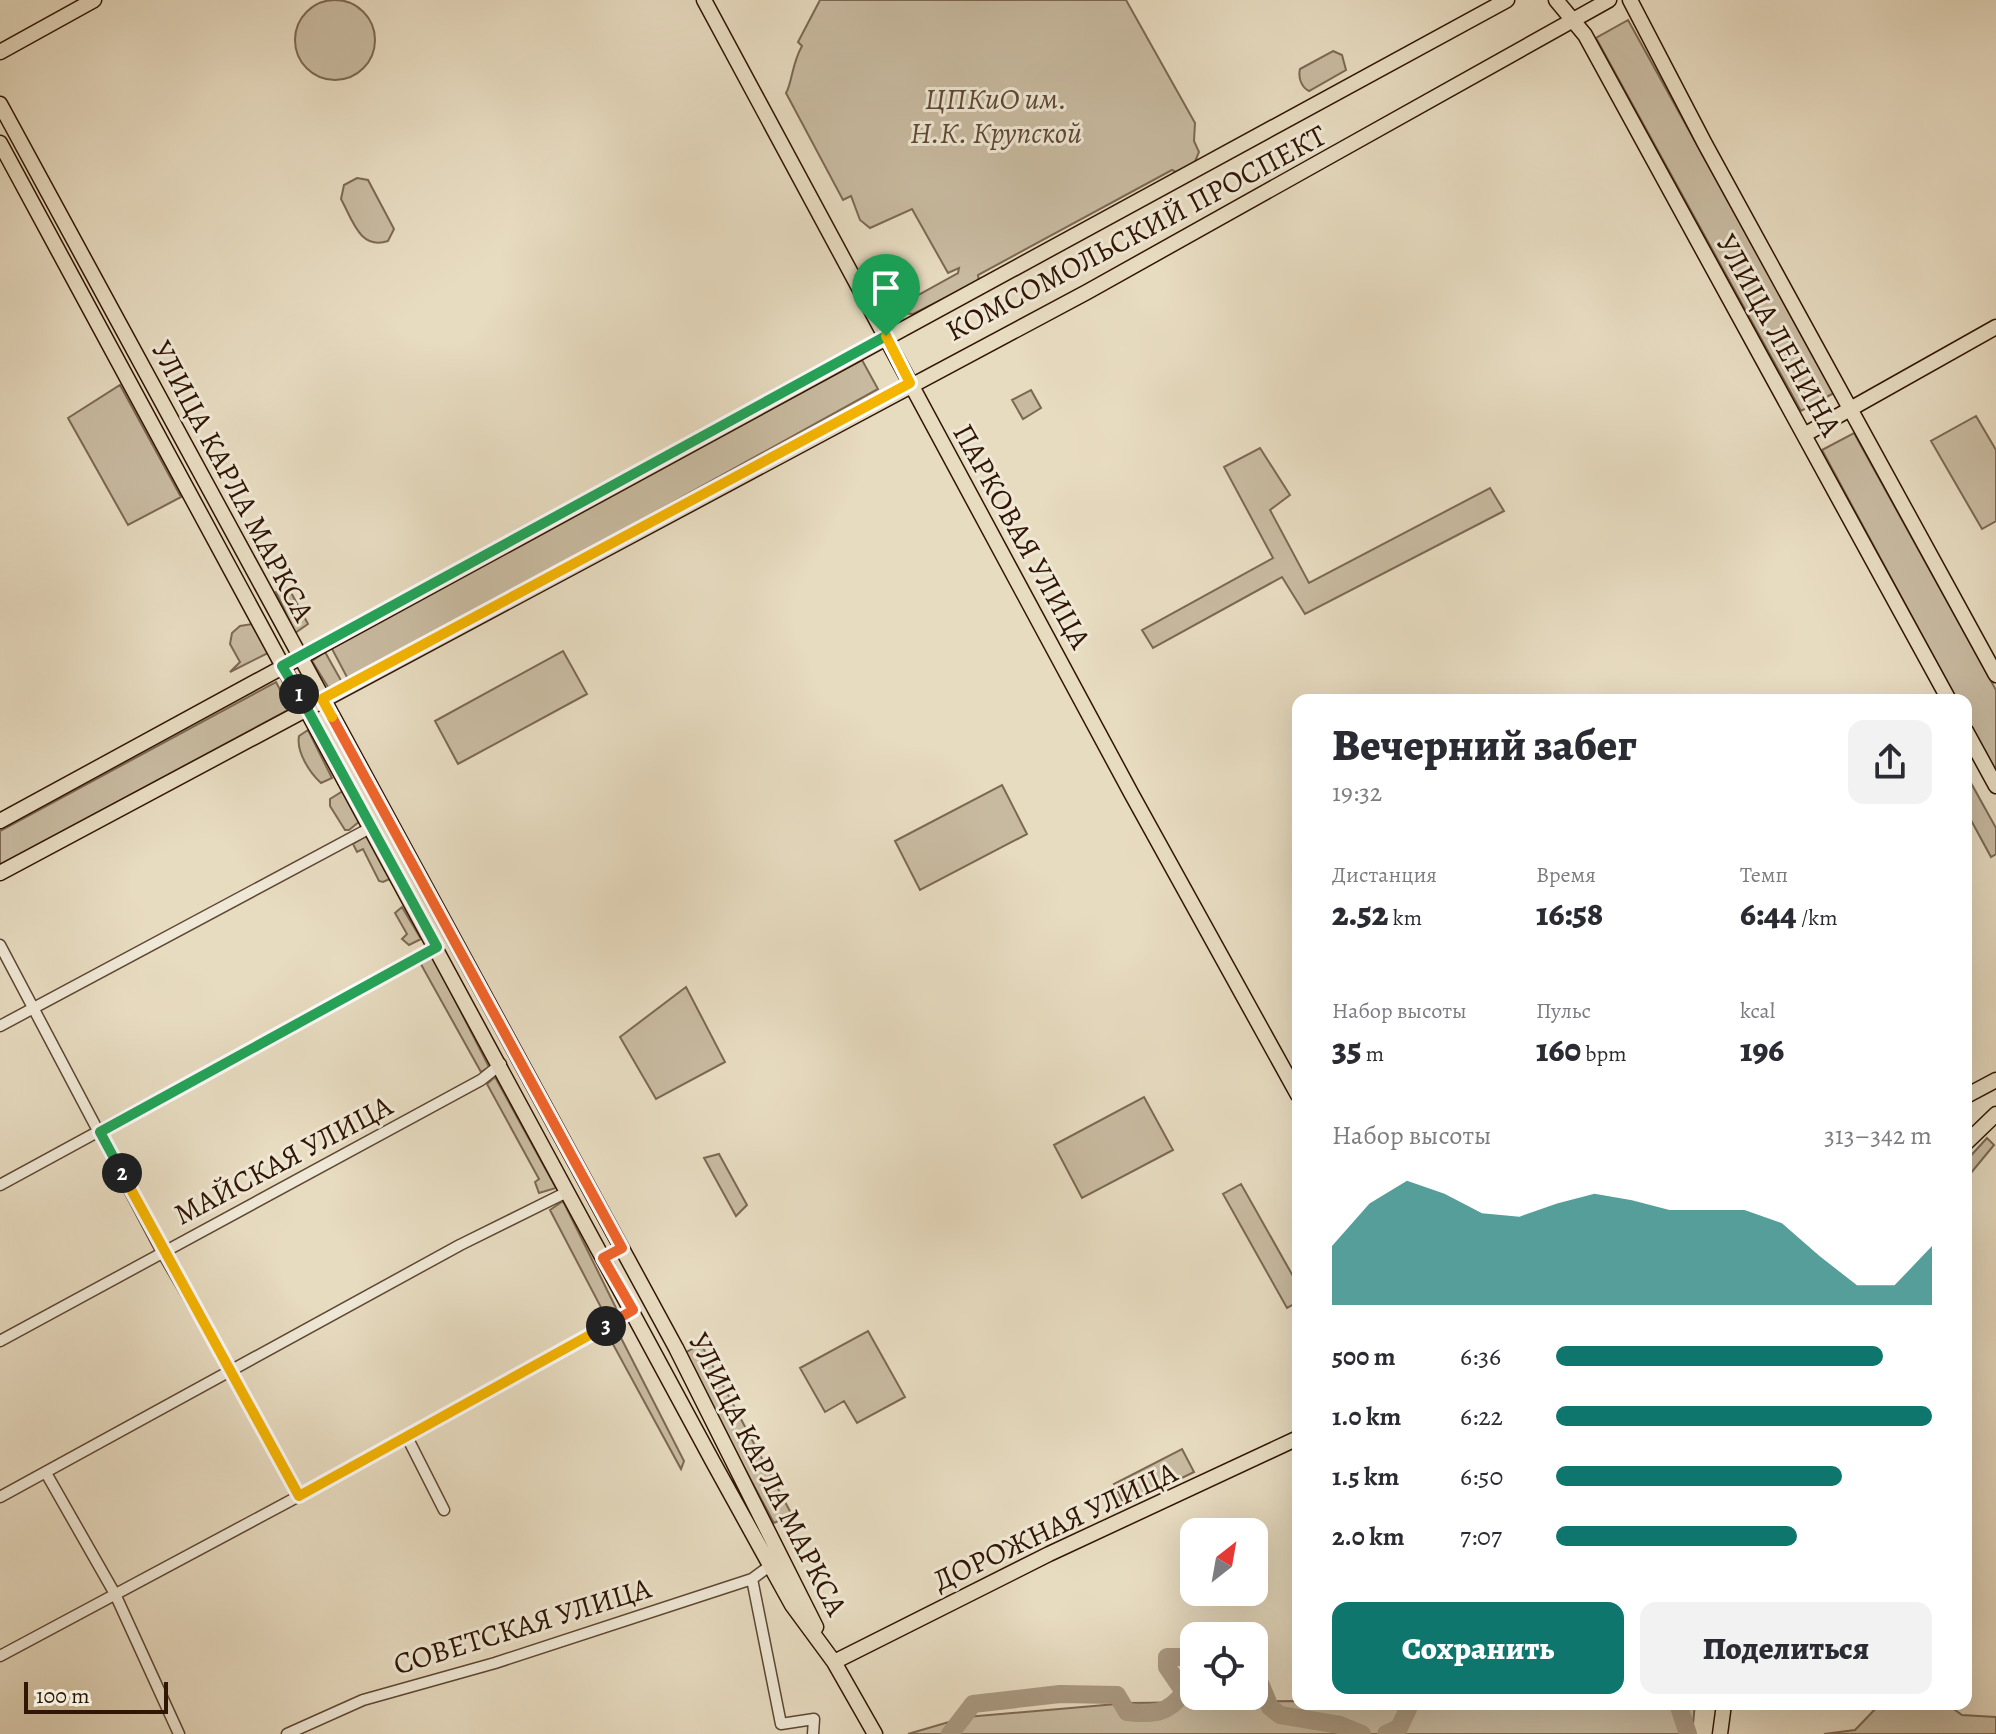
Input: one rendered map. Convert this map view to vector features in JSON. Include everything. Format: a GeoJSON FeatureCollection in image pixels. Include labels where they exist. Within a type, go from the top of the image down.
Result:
{"type":"FeatureCollection","features":[{"type":"Feature","properties":{"kind":"main road"},"geometry":{"type":"LineString","coordinates":[[4,50],[94,0]]}},
{"type":"Feature","properties":{"kind":"main road","name":"ПАРКОВАЯ УЛИЦА"},"geometry":{"type":"LineString","coordinates":[[704,0],[1292,1084]]}},
{"type":"Feature","properties":{"kind":"main road","name":"КОМСОМОЛЬСКИЙ ПРОСПЕКТ"},"geometry":{"type":"LineString","coordinates":[[0,821],[886,336],[999,278],[1485,6],[1507,0]]}},
{"type":"Feature","properties":{"kind":"main road","name":"КОМСОМОЛЬСКИЙ ПРОСПЕКТ"},"geometry":{"type":"LineString","coordinates":[[0,873],[910,383],[1087,292],[1609,0]]}},
{"type":"Feature","properties":{"kind":"main road","name":"УЛИЦА ЛЕНИНА"},"geometry":{"type":"LineString","coordinates":[[1630,0],[1848,408],[1996,675]]}},
{"type":"Feature","properties":{"kind":"main road","name":"УЛИЦА ЛЕНИНА"},"geometry":{"type":"LineString","coordinates":[[1560,2],[1575,21],[1946,694]]}},
{"type":"Feature","properties":{"kind":"main road","name":"УЛИЦА КАРЛА МАРКСА"},"geometry":{"type":"LineString","coordinates":[[0,104],[622,1248],[762,1514],[831,1657]]}},
{"type":"Feature","properties":{"kind":"main road","name":"УЛИЦА КАРЛА МАРКСА"},"geometry":{"type":"LineString","coordinates":[[0,143],[792,1605],[831,1657]]}},
{"type":"Feature","properties":{"kind":"main road"},"geometry":{"type":"LineString","coordinates":[[1804,435],[1996,327]]}},
{"type":"Feature","properties":{"kind":"main road"},"geometry":{"type":"LineString","coordinates":[[1972,742],[1996,786]]}},
{"type":"Feature","properties":{"kind":"main road"},"geometry":{"type":"LineString","coordinates":[[1972,1093],[1996,1080]]}},
{"type":"Feature","properties":{"kind":"main road"},"geometry":{"type":"LineString","coordinates":[[1972,1137],[1996,1114]]}},
{"type":"Feature","properties":{"kind":"main road"},"geometry":{"type":"LineString","coordinates":[[603,1258],[622,1248]]}},
{"type":"Feature","properties":{"kind":"main road","name":"ДОРОЖНАЯ УЛИЦА"},"geometry":{"type":"LineString","coordinates":[[831,1657],[1292,1441]]}},
{"type":"Feature","properties":{"kind":"main road"},"geometry":{"type":"LineString","coordinates":[[831,1657],[875,1734]]}},
{"type":"Feature","properties":{"kind":"main road"},"geometry":{"type":"LineString","coordinates":[[1720,1734],[1723,1710]]}},
{"type":"Feature","properties":{"kind":"street"},"geometry":{"type":"LineString","coordinates":[[0,1026],[370,828]]}},
{"type":"Feature","properties":{"kind":"street"},"geometry":{"type":"LineString","coordinates":[[0,945],[162,1252],[299,1496]]}},
{"type":"Feature","properties":{"kind":"street"},"geometry":{"type":"LineString","coordinates":[[0,1185],[437,947]]}},
{"type":"Feature","properties":{"kind":"street","name":"МАЙСКАЯ УЛИЦА"},"geometry":{"type":"LineString","coordinates":[[0,1341],[481,1080],[501,1064]]}},
{"type":"Feature","properties":{"kind":"street"},"geometry":{"type":"LineString","coordinates":[[0,1497],[231,1370],[567,1192]]}},
{"type":"Feature","properties":{"kind":"street"},"geometry":{"type":"LineString","coordinates":[[0,1656],[407,1437],[633,1310]]}},
{"type":"Feature","properties":{"kind":"street"},"geometry":{"type":"LineString","coordinates":[[407,1437],[444,1510]]}},
{"type":"Feature","properties":{"kind":"street"},"geometry":{"type":"LineString","coordinates":[[46,1473],[115,1594],[179,1734]]}},
{"type":"Feature","properties":{"kind":"street","name":"СОВЕТСКАЯ УЛИЦА"},"geometry":{"type":"LineString","coordinates":[[287,1734],[363,1700],[501,1661],[752,1579],[771,1565]]}},
{"type":"Feature","properties":{"kind":"street"},"geometry":{"type":"LineString","coordinates":[[752,1579],[781,1724],[814,1719],[813,1734]]}},
{"type":"Feature","properties":{"kind":"green space"},"geometry":{"type":"Polygon","coordinates":[[[335,0],[350,3],[363,12],[372,25],[375,40],[372,55],[363,68],[350,77],[335,80],[320,77],[307,68],[298,55],[295,40],[298,25],[307,12],[320,3],[335,0]]]}},
{"type":"Feature","properties":{"kind":"green space","name":"ЦПКиО им. Н.К. Крупской"},"geometry":{"type":"Polygon","coordinates":[[[820,0],[1126,0],[1195,123],[1194,141],[1199,152],[1194,164],[1178,173],[1172,170],[978,275],[979,281],[913,314],[902,313],[904,303],[958,273],[959,268],[948,273],[912,209],[870,228],[860,220],[851,196],[843,200],[786,93],[802,46],[798,42],[820,0]]]}},
{"type":"Feature","properties":{"kind":"green space"},"geometry":{"type":"Polygon","coordinates":[[[1628,20],[1834,393],[1801,411],[1596,38],[1628,20]]]}},
{"type":"Feature","properties":{"kind":"green space"},"geometry":{"type":"Polygon","coordinates":[[[1333,51],[1342,55],[1346,70],[1309,91],[1301,82],[1300,69],[1333,51]]]}},
{"type":"Feature","properties":{"kind":"green space"},"geometry":{"type":"Polygon","coordinates":[[[357,178],[368,180],[394,229],[388,241],[371,241],[358,232],[341,199],[344,185],[357,178]]]}},
{"type":"Feature","properties":{"kind":"green space"},"geometry":{"type":"Polygon","coordinates":[[[862,360],[878,389],[349,681],[331,647],[862,360]]]}},
{"type":"Feature","properties":{"kind":"green space"},"geometry":{"type":"Polygon","coordinates":[[[120,385],[181,497],[128,525],[68,418],[120,385]]]}},
{"type":"Feature","properties":{"kind":"green space"},"geometry":{"type":"Polygon","coordinates":[[[1031,390],[1041,408],[1023,419],[1012,400],[1031,390]]]}},
{"type":"Feature","properties":{"kind":"green space"},"geometry":{"type":"Polygon","coordinates":[[[1976,416],[1996,450],[1996,521],[1982,529],[1931,441],[1976,416]]]}},
{"type":"Feature","properties":{"kind":"green space"},"geometry":{"type":"Polygon","coordinates":[[[1854,433],[1996,690],[1996,773],[1972,728],[1972,694],[1954,694],[1822,450],[1854,433]]]}},
{"type":"Feature","properties":{"kind":"green space"},"geometry":{"type":"Polygon","coordinates":[[[1260,448],[1290,495],[1270,510],[1309,583],[1490,488],[1504,511],[1305,614],[1282,577],[1153,648],[1142,630],[1273,558],[1224,467],[1260,448]]]}},
{"type":"Feature","properties":{"kind":"green space"},"geometry":{"type":"Polygon","coordinates":[[[288,587],[308,624],[295,633],[276,592],[288,587]]]}},
{"type":"Feature","properties":{"kind":"green space"},"geometry":{"type":"Polygon","coordinates":[[[252,624],[268,653],[230,672],[240,662],[230,644],[232,633],[240,626],[252,624]]]}},
{"type":"Feature","properties":{"kind":"green space"},"geometry":{"type":"Polygon","coordinates":[[[563,651],[587,694],[458,764],[435,721],[563,651]]]}},
{"type":"Feature","properties":{"kind":"green space"},"geometry":{"type":"Polygon","coordinates":[[[325,652],[343,684],[328,687],[312,661],[325,652]]]}},
{"type":"Feature","properties":{"kind":"green space"},"geometry":{"type":"Polygon","coordinates":[[[276,682],[290,709],[0,865],[0,831],[276,682]]]}},
{"type":"Feature","properties":{"kind":"green space"},"geometry":{"type":"Polygon","coordinates":[[[308,730],[332,778],[321,783],[308,768],[300,749],[299,736],[308,730]]]}},
{"type":"Feature","properties":{"kind":"green space"},"geometry":{"type":"Polygon","coordinates":[[[1002,785],[1027,834],[920,890],[895,841],[1002,785]]]}},
{"type":"Feature","properties":{"kind":"green space"},"geometry":{"type":"Polygon","coordinates":[[[1972,785],[1996,828],[1996,854],[1991,857],[1972,822],[1972,785]]]}},
{"type":"Feature","properties":{"kind":"green space"},"geometry":{"type":"Polygon","coordinates":[[[343,791],[360,821],[349,830],[345,830],[330,806],[330,799],[343,791]]]}},
{"type":"Feature","properties":{"kind":"green space"},"geometry":{"type":"Polygon","coordinates":[[[368,835],[392,878],[383,882],[379,881],[363,849],[357,852],[353,844],[368,835]]]}},
{"type":"Feature","properties":{"kind":"green space"},"geometry":{"type":"Polygon","coordinates":[[[402,907],[421,939],[409,945],[402,939],[407,934],[395,913],[402,907]]]}},
{"type":"Feature","properties":{"kind":"green space"},"geometry":{"type":"Polygon","coordinates":[[[431,953],[489,1067],[481,1072],[418,959],[431,953]]]}},
{"type":"Feature","properties":{"kind":"green space"},"geometry":{"type":"Polygon","coordinates":[[[686,987],[725,1062],[656,1099],[620,1037],[686,987]]]}},
{"type":"Feature","properties":{"kind":"green space"},"geometry":{"type":"Polygon","coordinates":[[[495,1077],[556,1188],[539,1193],[535,1182],[539,1179],[487,1084],[495,1077]]]}},
{"type":"Feature","properties":{"kind":"green space"},"geometry":{"type":"Polygon","coordinates":[[[1144,1097],[1173,1150],[1082,1198],[1054,1145],[1144,1097]]]}},
{"type":"Feature","properties":{"kind":"green space"},"geometry":{"type":"Polygon","coordinates":[[[1987,1138],[1994,1145],[1972,1172],[1972,1154],[1987,1138]]]}},
{"type":"Feature","properties":{"kind":"green space"},"geometry":{"type":"Polygon","coordinates":[[[719,1154],[747,1205],[736,1216],[704,1158],[719,1154]]]}},
{"type":"Feature","properties":{"kind":"green space"},"geometry":{"type":"Polygon","coordinates":[[[1241,1184],[1292,1274],[1292,1305],[1287,1308],[1223,1194],[1241,1184]]]}},
{"type":"Feature","properties":{"kind":"green space"},"geometry":{"type":"Polygon","coordinates":[[[563,1201],[616,1308],[606,1317],[550,1210],[563,1201]]]}},
{"type":"Feature","properties":{"kind":"green space"},"geometry":{"type":"Polygon","coordinates":[[[868,1331],[905,1397],[857,1423],[844,1401],[825,1412],[800,1368],[868,1331]]]}},
{"type":"Feature","properties":{"kind":"green space"},"geometry":{"type":"Polygon","coordinates":[[[618,1332],[684,1461],[681,1469],[609,1337],[618,1332]]]}},
{"type":"Feature","properties":{"kind":"green space"},"geometry":{"type":"Polygon","coordinates":[[[701,1344],[792,1515],[774,1523],[683,1354],[701,1344]]]}},
{"type":"Feature","properties":{"kind":"green space"},"geometry":{"type":"Polygon","coordinates":[[[1182,1449],[1194,1472],[1125,1506],[1114,1484],[1182,1449]]]}},
{"type":"Feature","properties":{"kind":"green space"},"geometry":{"type":"Polygon","coordinates":[[[1268,1701],[1292,1701],[1292,1710],[1694,1710],[1692,1734],[908,1734],[966,1717],[1128,1703],[1180,1702],[1180,1710],[1268,1710],[1268,1701]]]}},
{"type":"Feature","properties":{"kind":"green space"},"geometry":{"type":"Polygon","coordinates":[[[1874,1710],[1955,1710],[1962,1715],[1996,1717],[1996,1734],[1824,1734],[1855,1730],[1874,1710]]]}},
{"type":"Feature","properties":{"kind":"waterway"},"geometry":{"type":"LineString","coordinates":[[1180,1657],[1167,1657],[1167,1667],[1180,1686]]}},
{"type":"Feature","properties":{"kind":"waterway"},"geometry":{"type":"LineString","coordinates":[[950,1734],[973,1704],[1060,1694],[1117,1695],[1127,1712],[1144,1713],[1166,1709],[1180,1697]]}},
{"type":"Feature","properties":{"kind":"waterway"},"geometry":{"type":"LineString","coordinates":[[1268,1702],[1280,1715],[1340,1725],[1362,1734]]}},
{"type":"Feature","properties":{"kind":"waterway"},"geometry":{"type":"LineString","coordinates":[[1386,1734],[1399,1728],[1408,1710]]}},
{"type":"Feature","properties":{"kind":"waterway"},"geometry":{"type":"LineString","coordinates":[[1680,1710],[1688,1734]]}},
{"type":"Feature","properties":{"kind":"route"},"geometry":{"type":"LineString","coordinates":[[886,336],[910,383],[322,699],[455,937],[622,1248],[603,1258],[633,1310],[299,1496],[162,1252],[100,1132],[437,947],[282,666],[886,336]]}}]}
